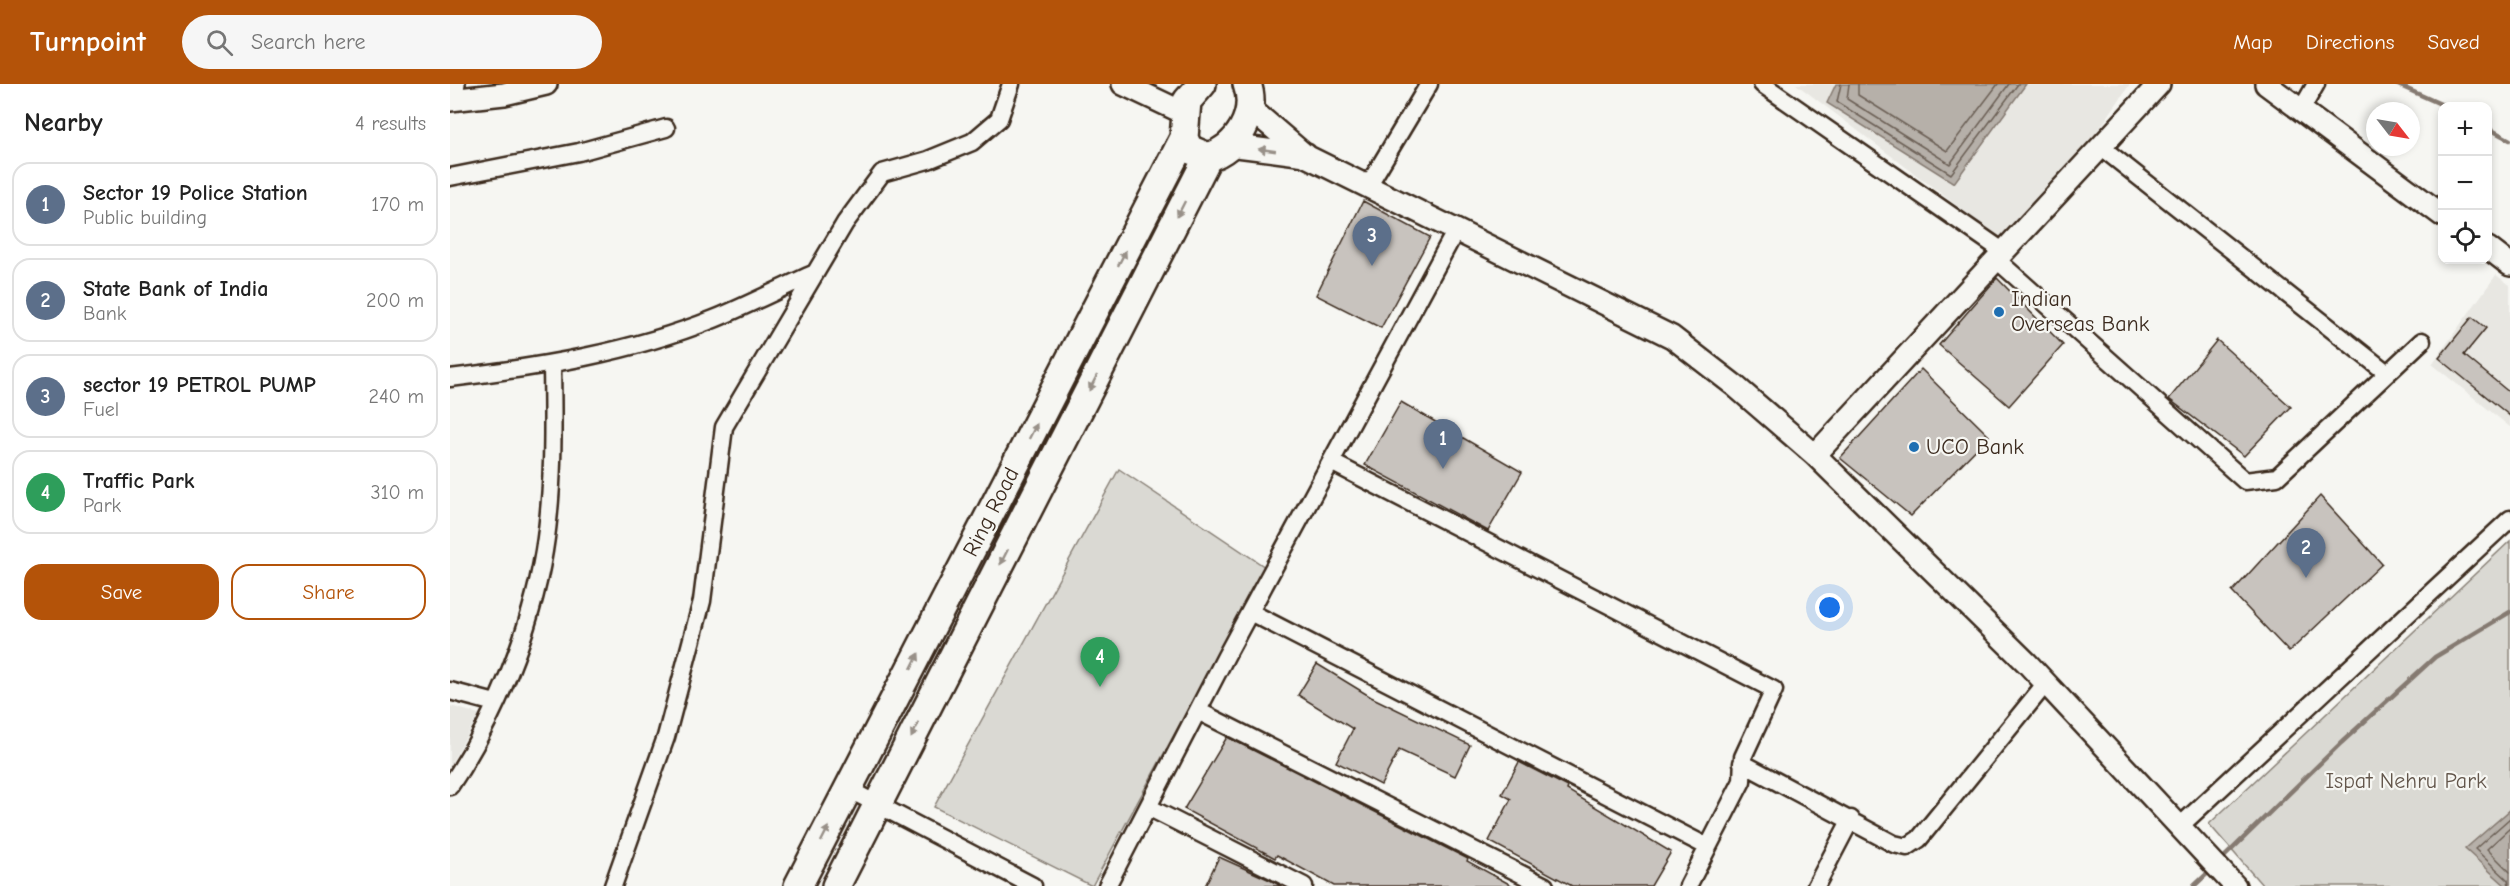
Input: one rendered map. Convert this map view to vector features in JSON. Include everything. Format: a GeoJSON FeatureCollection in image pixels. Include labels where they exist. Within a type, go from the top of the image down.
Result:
{"type":"FeatureCollection","features":[{"type":"Feature","properties":{"kind":"main road","name":"Ring Road"},"geometry":{"type":"LineString","coordinates":[[836,886],[1218,151],[1244,126],[1251,92]]}},
{"type":"Feature","properties":{"kind":"main road"},"geometry":{"type":"LineString","coordinates":[[1188,102],[1189,149],[1218,151]]}},
{"type":"Feature","properties":{"kind":"main road","name":"Ring Road"},"geometry":{"type":"LineString","coordinates":[[798,886],[1188,102]]}},
{"type":"Feature","properties":{"kind":"street"},"geometry":{"type":"LineString","coordinates":[[450,100],[504,94],[546,84]]}},
{"type":"Feature","properties":{"kind":"street"},"geometry":{"type":"LineString","coordinates":[[613,886],[666,737],[702,601],[724,427],[844,223],[882,173],[928,160],[972,142],[999,119],[1011,84]]}},
{"type":"Feature","properties":{"kind":"street"},"geometry":{"type":"LineString","coordinates":[[1123,84],[1188,102]]}},
{"type":"Feature","properties":{"kind":"street"},"geometry":{"type":"LineString","coordinates":[[1368,186],[1429,84]]}},
{"type":"Feature","properties":{"kind":"street"},"geometry":{"type":"LineString","coordinates":[[1762,84],[2001,256],[2245,481],[2277,477],[2422,341]]}},
{"type":"Feature","properties":{"kind":"street"},"geometry":{"type":"LineString","coordinates":[[1815,455],[2159,84]]}},
{"type":"Feature","properties":{"kind":"street"},"geometry":{"type":"LineString","coordinates":[[2266,84],[2438,212]]}},
{"type":"Feature","properties":{"kind":"street"},"geometry":{"type":"LineString","coordinates":[[2301,110],[2316,84]]}},
{"type":"Feature","properties":{"kind":"street"},"geometry":{"type":"LineString","coordinates":[[1251,92],[1306,156]]}},
{"type":"Feature","properties":{"kind":"street"},"geometry":{"type":"LineString","coordinates":[[450,177],[579,152],[666,128]]}},
{"type":"Feature","properties":{"kind":"street"},"geometry":{"type":"LineString","coordinates":[[2101,147],[2388,373]]}},
{"type":"Feature","properties":{"kind":"street"},"geometry":{"type":"LineString","coordinates":[[1218,151],[1306,156],[1672,337],[1734,385],[1815,455],[2046,683],[2230,881]]}},
{"type":"Feature","properties":{"kind":"street"},"geometry":{"type":"LineString","coordinates":[[1107,886],[1197,711],[1456,230]]}},
{"type":"Feature","properties":{"kind":"street"},"geometry":{"type":"LineString","coordinates":[[2492,252],[2510,265]]}},
{"type":"Feature","properties":{"kind":"street"},"geometry":{"type":"LineString","coordinates":[[450,378],[552,365],[621,348],[713,319],[815,273]]}},
{"type":"Feature","properties":{"kind":"street"},"geometry":{"type":"LineString","coordinates":[[450,786],[473,752],[527,624],[544,551],[553,453],[552,365]]}},
{"type":"Feature","properties":{"kind":"street"},"geometry":{"type":"LineString","coordinates":[[1331,462],[1774,690],[1742,763],[1742,781],[1688,886]]}},
{"type":"Feature","properties":{"kind":"street"},"geometry":{"type":"LineString","coordinates":[[2180,827],[2510,519]]}},
{"type":"Feature","properties":{"kind":"street"},"geometry":{"type":"LineString","coordinates":[[1250,612],[1708,847]]}},
{"type":"Feature","properties":{"kind":"street"},"geometry":{"type":"LineString","coordinates":[[1742,763],[1851,819],[1894,844],[1907,848],[2046,683]]}},
{"type":"Feature","properties":{"kind":"street"},"geometry":{"type":"LineString","coordinates":[[450,691],[495,703]]}},
{"type":"Feature","properties":{"kind":"street"},"geometry":{"type":"LineString","coordinates":[[1197,711],[1545,886]]}},
{"type":"Feature","properties":{"kind":"street"},"geometry":{"type":"LineString","coordinates":[[848,789],[1033,886]]}},
{"type":"Feature","properties":{"kind":"street"},"geometry":{"type":"LineString","coordinates":[[1148,807],[1304,886]]}},
{"type":"Feature","properties":{"kind":"street"},"geometry":{"type":"LineString","coordinates":[[1816,886],[1851,819]]}},
{"type":"Feature","properties":{"kind":"shaded area"},"geometry":{"type":"Polygon","coordinates":[[[1796,84],[2130,84],[2100,128],[2001,239],[1796,84]]]}},
{"type":"Feature","properties":{"kind":"shaded area"},"geometry":{"type":"Polygon","coordinates":[[[2496,275],[2510,285],[2510,427],[2432,364],[2496,275]]]}},
{"type":"Feature","properties":{"kind":"shaded area"},"geometry":{"type":"Polygon","coordinates":[[[450,706],[479,714],[450,765],[450,706]]]}},
{"type":"Feature","properties":{"kind":"green space"},"geometry":{"type":"Polygon","coordinates":[[[1119,469],[1265,567],[1092,886],[934,807],[1119,469]]]}},
{"type":"Feature","properties":{"kind":"green space","name":"Ispat Nehru Park"},"geometry":{"type":"Polygon","coordinates":[[[2510,541],[2510,886],[2263,886],[2209,824],[2510,541]]]}},
{"type":"Feature","properties":{"kind":"water"},"geometry":{"type":"Polygon","coordinates":[[[1836,84],[2026,84],[1954,183],[1827,103],[1836,84]]]}},
{"type":"Feature","properties":{"kind":"water"},"geometry":{"type":"Polygon","coordinates":[[[2510,810],[2510,886],[2506,886],[2465,849],[2510,810]]]}},
{"type":"Feature","properties":{"kind":"building"},"geometry":{"type":"Polygon","coordinates":[[[1363,201],[1430,237],[1381,328],[1316,295],[1363,201]]]}},
{"type":"Feature","properties":{"kind":"building","name":"Indian Overseas Bank"},"geometry":{"type":"Polygon","coordinates":[[[1997,278],[2063,345],[2009,406],[1939,345],[1997,278]]]}},
{"type":"Feature","properties":{"kind":"building"},"geometry":{"type":"Polygon","coordinates":[[[2472,317],[2486,328],[2464,355],[2510,393],[2510,416],[2439,358],[2472,317]]]}},
{"type":"Feature","properties":{"kind":"building"},"geometry":{"type":"Polygon","coordinates":[[[2217,340],[2291,407],[2244,456],[2169,399],[2217,340]]]}},
{"type":"Feature","properties":{"kind":"building","name":"UCO Bank"},"geometry":{"type":"Polygon","coordinates":[[[1921,369],[1989,436],[1911,516],[1840,458],[1921,369]]]}},
{"type":"Feature","properties":{"kind":"building"},"geometry":{"type":"Polygon","coordinates":[[[1401,402],[1522,472],[1488,531],[1365,465],[1401,402]]]}},
{"type":"Feature","properties":{"kind":"building"},"geometry":{"type":"Polygon","coordinates":[[[2320,496],[2382,564],[2289,652],[2232,592],[2320,496]]]}},
{"type":"Feature","properties":{"kind":"building"},"geometry":{"type":"Polygon","coordinates":[[[1317,664],[1371,697],[1470,745],[1455,776],[1399,750],[1381,785],[1336,762],[1353,729],[1298,695],[1317,664]]]}},
{"type":"Feature","properties":{"kind":"building"},"geometry":{"type":"Polygon","coordinates":[[[1227,737],[1468,859],[1467,861],[1513,886],[1334,886],[1277,855],[1275,858],[1184,809],[1227,737]]]}},
{"type":"Feature","properties":{"kind":"building"},"geometry":{"type":"Polygon","coordinates":[[[1519,762],[1568,787],[1567,790],[1671,852],[1651,886],[1572,886],[1489,841],[1511,799],[1502,794],[1519,762]]]}},
{"type":"Feature","properties":{"kind":"building"},"geometry":{"type":"Polygon","coordinates":[[[1219,857],[1270,880],[1281,886],[1205,886],[1219,857]]]}},
{"type":"Feature","properties":{"kind":"waterway"},"geometry":{"type":"LineString","coordinates":[[2396,84],[2438,103]]}},
{"type":"Feature","properties":{"kind":"waterway"},"geometry":{"type":"LineString","coordinates":[[2492,130],[2510,140]]}},
{"type":"Feature","properties":{"kind":"waterway"},"geometry":{"type":"LineString","coordinates":[[2220,861],[2341,743],[2435,657],[2510,612]]}},
{"type":"Feature","properties":{"kind":"waterway"},"geometry":{"type":"LineString","coordinates":[[2194,886],[2212,869]]}},
{"type":"Feature","properties":{"kind":"place","name":"sector 19 PETROL PUMP"},"geometry":{"type":"Point","coordinates":[1372,266]}},
{"type":"Feature","properties":{"kind":"place","name":"Indian Overseas Bank"},"geometry":{"type":"Point","coordinates":[1999,312]}},
{"type":"Feature","properties":{"kind":"place","name":"UCO Bank"},"geometry":{"type":"Point","coordinates":[1914,447]}},
{"type":"Feature","properties":{"kind":"place","name":"Sector 19 Police Station"},"geometry":{"type":"Point","coordinates":[1443,469]}},
{"type":"Feature","properties":{"kind":"place","name":"State Bank of India"},"geometry":{"type":"Point","coordinates":[2306,578]}},
{"type":"Feature","properties":{"kind":"place","name":"Traffic Park"},"geometry":{"type":"Point","coordinates":[1100,687]}}]}
